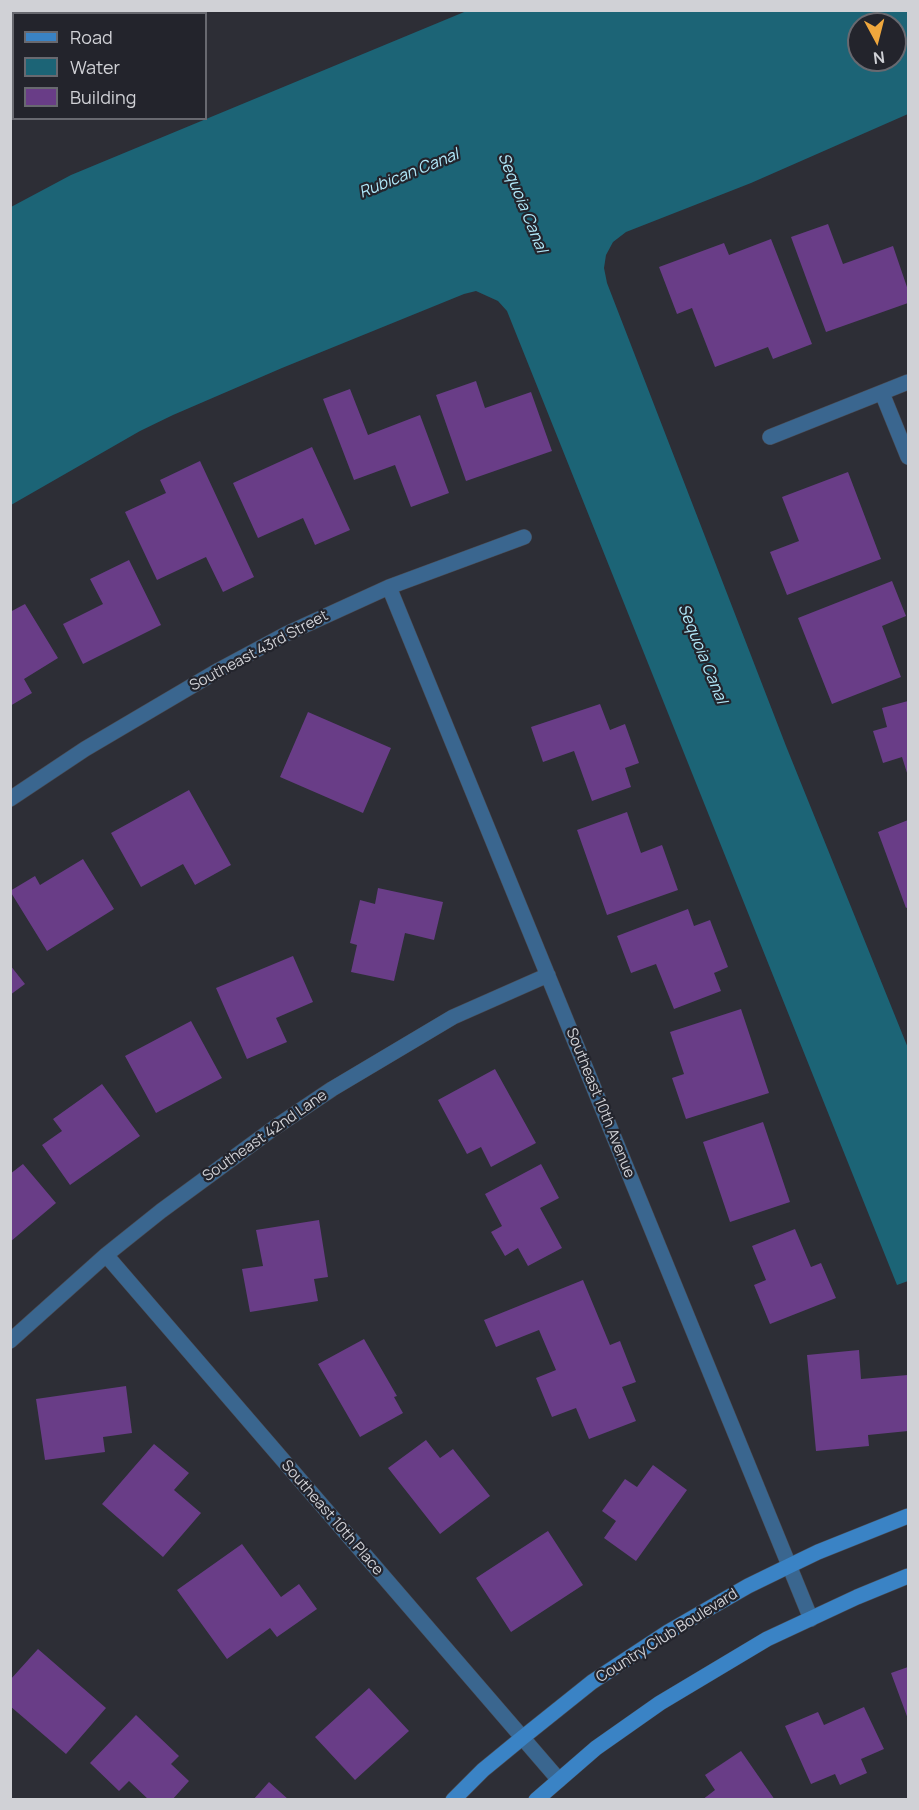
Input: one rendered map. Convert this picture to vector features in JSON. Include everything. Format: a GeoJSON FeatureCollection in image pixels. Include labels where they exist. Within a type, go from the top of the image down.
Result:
{"type":"FeatureCollection","features":[{"type":"Feature","properties":{"kind":"main road","name":"Country Club Boulevard"},"geometry":{"type":"LineString","coordinates":[[453,1800],[483,1770],[592,1682],[668,1632],[748,1586],[789,1566],[909,1516]]}},
{"type":"Feature","properties":{"kind":"main road"},"geometry":{"type":"LineString","coordinates":[[536,1800],[596,1748],[660,1703],[767,1640],[857,1597],[909,1576]]}},
{"type":"Feature","properties":{"kind":"street"},"geometry":{"type":"LineString","coordinates":[[770,437],[909,382]]}},
{"type":"Feature","properties":{"kind":"street"},"geometry":{"type":"LineString","coordinates":[[882,393],[909,457]]}},
{"type":"Feature","properties":{"kind":"street","name":"Southeast 43rd Street"},"geometry":{"type":"LineString","coordinates":[[10,799],[85,749],[219,670],[286,634],[389,587],[524,537]]}},
{"type":"Feature","properties":{"kind":"street","name":"Southeast 10th Avenue"},"geometry":{"type":"LineString","coordinates":[[389,587],[811,1619]]}},
{"type":"Feature","properties":{"kind":"street","name":"Southeast 42nd Lane"},"geometry":{"type":"LineString","coordinates":[[10,1341],[161,1211],[264,1134],[332,1089],[453,1017],[548,975]]}},
{"type":"Feature","properties":{"kind":"street","name":"Southeast 10th Place"},"geometry":{"type":"LineString","coordinates":[[106,1256],[559,1780]]}},
{"type":"Feature","properties":{"kind":"water"},"geometry":{"type":"Polygon","coordinates":[[[469,10],[908,11],[908,114],[751,183],[626,232],[613,242],[606,255],[604,268],[607,283],[786,746],[908,1048],[908,1281],[897,1285],[507,311],[498,301],[476,291],[464,294],[282,368],[140,431],[11,505],[11,207],[71,175],[469,10]]]}},
{"type":"Feature","properties":{"kind":"building"},"geometry":{"type":"Polygon","coordinates":[[[10,10],[37,10],[38,12],[12,12],[12,46],[10,10]]]}},
{"type":"Feature","properties":{"kind":"building"},"geometry":{"type":"Polygon","coordinates":[[[58,10],[100,10],[100,12],[58,12],[58,10]]]}},
{"type":"Feature","properties":{"kind":"building"},"geometry":{"type":"Polygon","coordinates":[[[124,10],[198,10],[195,12],[124,12],[124,10]]]}},
{"type":"Feature","properties":{"kind":"building"},"geometry":{"type":"Polygon","coordinates":[[[828,224],[843,264],[893,246],[908,290],[908,303],[826,332],[791,237],[828,224]]]}},
{"type":"Feature","properties":{"kind":"building"},"geometry":{"type":"Polygon","coordinates":[[[771,239],[812,344],[773,359],[768,347],[715,367],[692,308],[677,314],[659,267],[724,243],[729,255],[771,239]]]}},
{"type":"Feature","properties":{"kind":"building"},"geometry":{"type":"Polygon","coordinates":[[[476,381],[485,408],[531,392],[552,451],[466,481],[436,395],[476,381]]]}},
{"type":"Feature","properties":{"kind":"building"},"geometry":{"type":"Polygon","coordinates":[[[350,389],[368,435],[420,415],[449,493],[411,507],[395,465],[354,480],[323,399],[350,389]]]}},
{"type":"Feature","properties":{"kind":"building"},"geometry":{"type":"Polygon","coordinates":[[[312,447],[350,530],[315,545],[303,518],[258,538],[233,483],[312,447]]]}},
{"type":"Feature","properties":{"kind":"building"},"geometry":{"type":"Polygon","coordinates":[[[200,461],[254,577],[223,592],[206,557],[157,580],[125,512],[166,493],[160,480],[200,461]]]}},
{"type":"Feature","properties":{"kind":"building"},"geometry":{"type":"Polygon","coordinates":[[[848,472],[881,559],[787,595],[770,552],[799,541],[782,497],[848,472]]]}},
{"type":"Feature","properties":{"kind":"building"},"geometry":{"type":"Polygon","coordinates":[[[129,560],[161,625],[83,664],[63,624],[103,604],[90,579],[129,560]]]}},
{"type":"Feature","properties":{"kind":"building"},"geometry":{"type":"Polygon","coordinates":[[[892,581],[906,616],[882,626],[901,677],[832,704],[798,618],[892,581]]]}},
{"type":"Feature","properties":{"kind":"building"},"geometry":{"type":"Polygon","coordinates":[[[25,604],[58,658],[24,679],[32,693],[10,706],[10,612],[25,604]]]}},
{"type":"Feature","properties":{"kind":"building"},"geometry":{"type":"Polygon","coordinates":[[[908,701],[908,776],[902,757],[883,763],[873,731],[887,727],[882,708],[908,701]]]}},
{"type":"Feature","properties":{"kind":"building"},"geometry":{"type":"Polygon","coordinates":[[[600,704],[610,730],[625,724],[639,763],[625,768],[631,787],[592,801],[574,751],[543,762],[531,727],[600,704]]]}},
{"type":"Feature","properties":{"kind":"building"},"geometry":{"type":"Polygon","coordinates":[[[308,712],[391,748],[363,813],[280,777],[308,712]]]}},
{"type":"Feature","properties":{"kind":"building"},"geometry":{"type":"Polygon","coordinates":[[[189,790],[231,865],[195,885],[183,864],[141,887],[111,833],[189,790]]]}},
{"type":"Feature","properties":{"kind":"building"},"geometry":{"type":"Polygon","coordinates":[[[627,812],[641,853],[662,845],[678,890],[607,915],[577,830],[627,812]]]}},
{"type":"Feature","properties":{"kind":"building"},"geometry":{"type":"Polygon","coordinates":[[[908,820],[908,907],[906,908],[878,832],[908,820]]]}},
{"type":"Feature","properties":{"kind":"building"},"geometry":{"type":"Polygon","coordinates":[[[83,859],[114,909],[47,951],[10,891],[35,876],[40,885],[83,859]]]}},
{"type":"Feature","properties":{"kind":"building"},"geometry":{"type":"Polygon","coordinates":[[[378,888],[443,902],[434,940],[405,933],[394,981],[351,972],[357,945],[350,943],[360,900],[375,904],[378,888]]]}},
{"type":"Feature","properties":{"kind":"building"},"geometry":{"type":"Polygon","coordinates":[[[688,909],[694,926],[710,920],[728,967],[714,973],[721,991],[674,1009],[656,964],[631,973],[617,936],[688,909]]]}},
{"type":"Feature","properties":{"kind":"building"},"geometry":{"type":"Polygon","coordinates":[[[293,956],[313,1002],[276,1018],[287,1042],[247,1059],[216,988],[293,956]]]}},
{"type":"Feature","properties":{"kind":"building"},"geometry":{"type":"Polygon","coordinates":[[[10,965],[25,984],[10,995],[10,965]]]}},
{"type":"Feature","properties":{"kind":"building"},"geometry":{"type":"Polygon","coordinates":[[[741,1009],[769,1093],[686,1119],[672,1078],[684,1074],[670,1032],[741,1009]]]}},
{"type":"Feature","properties":{"kind":"building"},"geometry":{"type":"Polygon","coordinates":[[[191,1021],[222,1078],[156,1113],[125,1056],[191,1021]]]}},
{"type":"Feature","properties":{"kind":"building"},"geometry":{"type":"Polygon","coordinates":[[[495,1069],[536,1143],[491,1167],[481,1147],[467,1154],[438,1100],[495,1069]]]}},
{"type":"Feature","properties":{"kind":"building"},"geometry":{"type":"Polygon","coordinates":[[[102,1084],[140,1136],[70,1185],[42,1145],[62,1131],[53,1119],[102,1084]]]}},
{"type":"Feature","properties":{"kind":"building"},"geometry":{"type":"Polygon","coordinates":[[[763,1122],[790,1202],[730,1222],[703,1142],[763,1122]]]}},
{"type":"Feature","properties":{"kind":"building"},"geometry":{"type":"Polygon","coordinates":[[[23,1164],[56,1203],[10,1242],[10,1174],[23,1164]]]}},
{"type":"Feature","properties":{"kind":"building"},"geometry":{"type":"Polygon","coordinates":[[[541,1164],[559,1198],[540,1208],[562,1248],[528,1266],[518,1248],[505,1256],[491,1232],[502,1226],[485,1194],[541,1164]]]}},
{"type":"Feature","properties":{"kind":"building"},"geometry":{"type":"Polygon","coordinates":[[[319,1220],[328,1277],[314,1279],[318,1301],[250,1312],[242,1269],[263,1266],[256,1230],[319,1220]]]}},
{"type":"Feature","properties":{"kind":"building"},"geometry":{"type":"Polygon","coordinates":[[[795,1229],[811,1267],[821,1263],[836,1298],[770,1324],[754,1285],[766,1280],[752,1246],[795,1229]]]}},
{"type":"Feature","properties":{"kind":"building"},"geometry":{"type":"Polygon","coordinates":[[[583,1280],[610,1345],[620,1341],[636,1382],[622,1387],[636,1421],[589,1439],[576,1408],[552,1417],[536,1378],[556,1370],[539,1330],[496,1347],[484,1320],[583,1280]]]}},
{"type":"Feature","properties":{"kind":"building"},"geometry":{"type":"Polygon","coordinates":[[[364,1339],[397,1396],[394,1397],[403,1413],[360,1437],[318,1364],[364,1339]]]}},
{"type":"Feature","properties":{"kind":"building"},"geometry":{"type":"Polygon","coordinates":[[[859,1350],[861,1379],[908,1375],[908,1431],[868,1435],[869,1446],[816,1451],[807,1355],[859,1350]]]}},
{"type":"Feature","properties":{"kind":"building"},"geometry":{"type":"Polygon","coordinates":[[[126,1386],[132,1433],[103,1437],[105,1452],[45,1460],[36,1399],[126,1386]]]}},
{"type":"Feature","properties":{"kind":"building"},"geometry":{"type":"Polygon","coordinates":[[[426,1440],[440,1458],[453,1449],[490,1496],[440,1534],[388,1468],[426,1440]]]}},
{"type":"Feature","properties":{"kind":"building"},"geometry":{"type":"Polygon","coordinates":[[[154,1444],[189,1473],[174,1490],[201,1513],[163,1557],[102,1504],[154,1444]]]}},
{"type":"Feature","properties":{"kind":"building"},"geometry":{"type":"Polygon","coordinates":[[[653,1465],[687,1490],[636,1561],[604,1538],[616,1521],[602,1511],[625,1479],[637,1487],[653,1465]]]}},
{"type":"Feature","properties":{"kind":"building"},"geometry":{"type":"Polygon","coordinates":[[[548,1531],[583,1585],[511,1632],[476,1578],[548,1531]]]}},
{"type":"Feature","properties":{"kind":"building"},"geometry":{"type":"Polygon","coordinates":[[[242,1544],[281,1597],[299,1584],[317,1609],[277,1637],[270,1628],[227,1659],[177,1590],[242,1544]]]}},
{"type":"Feature","properties":{"kind":"building"},"geometry":{"type":"Polygon","coordinates":[[[38,1649],[106,1708],[66,1754],[10,1706],[10,1680],[38,1649]]]}},
{"type":"Feature","properties":{"kind":"building"},"geometry":{"type":"Polygon","coordinates":[[[908,1667],[908,1719],[891,1673],[908,1667]]]}},
{"type":"Feature","properties":{"kind":"building"},"geometry":{"type":"Polygon","coordinates":[[[369,1688],[409,1731],[355,1780],[315,1737],[369,1688]]]}},
{"type":"Feature","properties":{"kind":"building"},"geometry":{"type":"Polygon","coordinates":[[[864,1707],[884,1749],[861,1759],[867,1773],[840,1785],[835,1774],[811,1784],[785,1726],[818,1712],[824,1725],[864,1707]]]}},
{"type":"Feature","properties":{"kind":"building"},"geometry":{"type":"Polygon","coordinates":[[[136,1715],[179,1756],[171,1764],[189,1781],[172,1800],[149,1800],[129,1781],[119,1791],[90,1763],[136,1715]]]}},
{"type":"Feature","properties":{"kind":"building"},"geometry":{"type":"Polygon","coordinates":[[[741,1751],[775,1800],[702,1800],[715,1790],[705,1775],[741,1751]]]}},
{"type":"Feature","properties":{"kind":"building"},"geometry":{"type":"Polygon","coordinates":[[[269,1782],[289,1800],[253,1800],[269,1782]]]}},
{"type":"Feature","properties":{"kind":"water label","name":"Rubican Canal"},"geometry":{"type":"Point","coordinates":[409,174]}},
{"type":"Feature","properties":{"kind":"water label","name":"Sequoia Canal"},"geometry":{"type":"Point","coordinates":[522,203]}},
{"type":"Feature","properties":{"kind":"water label","name":"Sequoia Canal"},"geometry":{"type":"Point","coordinates":[702,654]}}]}
